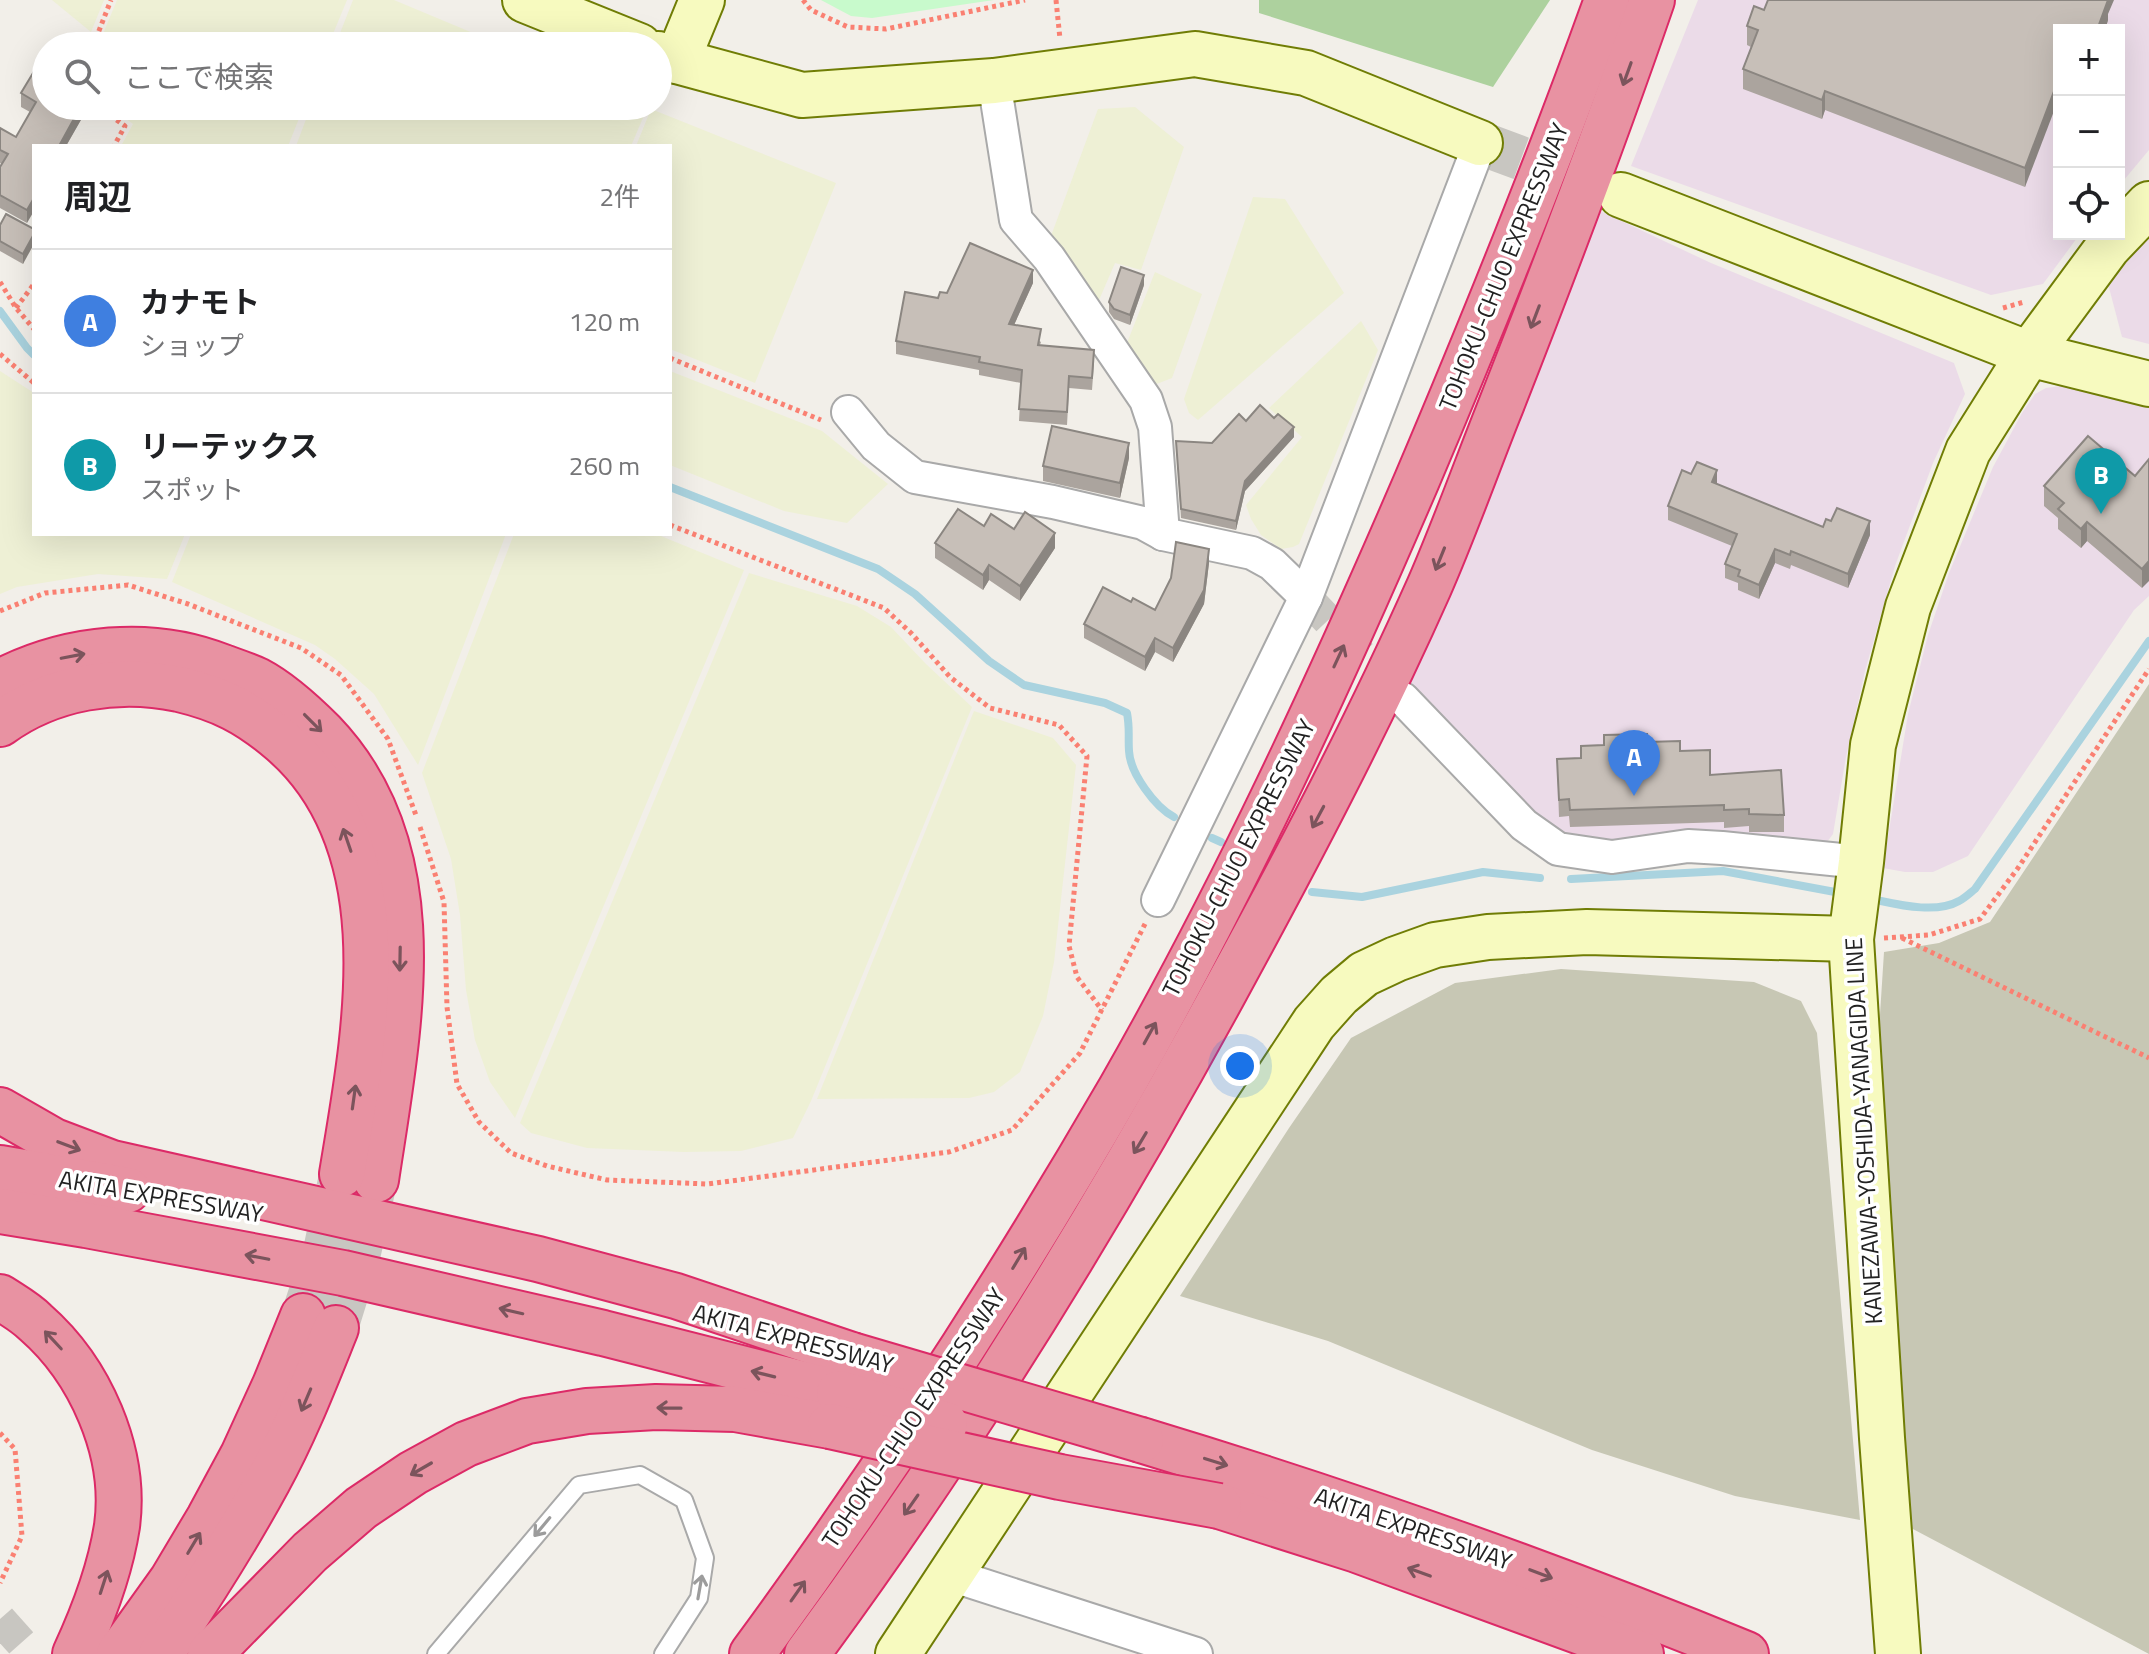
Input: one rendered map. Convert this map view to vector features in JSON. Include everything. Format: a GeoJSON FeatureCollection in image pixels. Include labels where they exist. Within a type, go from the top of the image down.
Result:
{"type":"FeatureCollection","features":[{"type":"Feature","properties":{"kind":"highway","name":"TOHOKU-CHUO EXPRESSWAY"},"geometry":{"type":"LineString","coordinates":[[752,1654],[888,1463],[1002,1286],[1121,1087],[1213,918],[1306,727],[1399,522],[1472,351],[1607,0]]}},
{"type":"Feature","properties":{"kind":"highway","name":"TOHOKU-CHUO EXPRESSWAY"},"geometry":{"type":"LineString","coordinates":[[807,1654],[943,1460],[1051,1291],[1165,1101],[1354,748],[1442,555],[1522,353],[1652,0]]}},
{"type":"Feature","properties":{"kind":"highway"},"geometry":{"type":"LineString","coordinates":[[0,682],[24,669],[69,656],[114,649],[163,650],[211,662],[258,681],[305,715],[340,752],[368,794],[386,838],[398,895],[401,954],[398,1021],[359,1177],[355,1095],[367,953],[358,879],[348,839],[328,793],[296,753],[255,718],[207,696],[153,684],[103,684],[58,694],[12,715],[0,724]]}},
{"type":"Feature","properties":{"kind":"highway"},"geometry":{"type":"LineString","coordinates":[[0,1110],[54,1141],[112,1163],[568,1267],[676,1296],[840,1391]]}},
{"type":"Feature","properties":{"kind":"highway","name":"AKITA EXPRESSWAY"},"geometry":{"type":"LineString","coordinates":[[0,1168],[354,1232],[604,1288],[840,1391],[1060,1477],[1219,1506],[1357,1550],[1641,1654]]}},
{"type":"Feature","properties":{"kind":"highway","name":"AKITA EXPRESSWAY"},"geometry":{"type":"LineString","coordinates":[[0,1211],[343,1273],[840,1391],[1141,1440],[1234,1468],[1484,1553],[1746,1654]]}},
{"type":"Feature","properties":{"kind":"highway"},"geometry":{"type":"LineString","coordinates":[[0,1297],[35,1321],[68,1357],[90,1390],[108,1432],[117,1479],[117,1523],[108,1569],[92,1618],[75,1654]]}},
{"type":"Feature","properties":{"kind":"highway"},"geometry":{"type":"LineString","coordinates":[[119,1654],[172,1580],[319,1322],[303,1408],[269,1479],[233,1543],[161,1654]]}},
{"type":"Feature","properties":{"kind":"highway"},"geometry":{"type":"LineString","coordinates":[[210,1654],[310,1552],[361,1508],[413,1473],[466,1444],[527,1421],[587,1411],[656,1407],[735,1409],[840,1391]]}},
{"type":"Feature","properties":{"kind":"street"},"geometry":{"type":"LineString","coordinates":[[525,0],[604,32]]}},
{"type":"Feature","properties":{"kind":"street"},"geometry":{"type":"LineString","coordinates":[[672,37],[702,0]]}},
{"type":"Feature","properties":{"kind":"street"},"geometry":{"type":"LineString","coordinates":[[672,58],[802,95],[994,81],[1195,54],[1306,73],[1480,143],[1306,597],[1158,900]]}},
{"type":"Feature","properties":{"kind":"street"},"geometry":{"type":"LineString","coordinates":[[994,81],[1016,220],[1049,258],[1146,400],[1155,427],[1163,534]]}},
{"type":"Feature","properties":{"kind":"street"},"geometry":{"type":"LineString","coordinates":[[1621,195],[2029,354],[2149,384]]}},
{"type":"Feature","properties":{"kind":"street","name":"KANEZAWA-YOSHIDA-YANAGIDA LINE"},"geometry":{"type":"LineString","coordinates":[[1898,1654],[1851,939],[1873,745],[1908,607],[1968,451],[2029,354],[2108,247],[2149,204]]}},
{"type":"Feature","properties":{"kind":"street"},"geometry":{"type":"LineString","coordinates":[[848,412],[876,446],[915,477],[1053,502],[1143,523],[1163,534],[1252,553],[1272,564],[1306,597]]}},
{"type":"Feature","properties":{"kind":"street"},"geometry":{"type":"LineString","coordinates":[[1403,699],[1524,825],[1558,849],[1612,857],[1688,846],[1861,862]]}},
{"type":"Feature","properties":{"kind":"street"},"geometry":{"type":"LineString","coordinates":[[898,1654],[1314,1023],[1339,995],[1364,974],[1435,945],[1488,937],[1587,932],[1851,939]]}},
{"type":"Feature","properties":{"kind":"street"},"geometry":{"type":"LineString","coordinates":[[951,1575],[1196,1654]]}},
{"type":"Feature","properties":{"kind":"lane"},"geometry":{"type":"LineString","coordinates":[[436,1654],[579,1485],[640,1475],[684,1500],[705,1558],[699,1598],[663,1654]]}},
{"type":"Feature","properties":{"kind":"path"},"geometry":{"type":"LineString","coordinates":[[98,32],[111,0]]}},
{"type":"Feature","properties":{"kind":"path"},"geometry":{"type":"LineString","coordinates":[[803,0],[811,10],[848,27],[886,29],[1025,0]]}},
{"type":"Feature","properties":{"kind":"path"},"geometry":{"type":"LineString","coordinates":[[115,144],[125,126],[117,120]]}},
{"type":"Feature","properties":{"kind":"path"},"geometry":{"type":"LineString","coordinates":[[0,282],[32,327]]}},
{"type":"Feature","properties":{"kind":"path"},"geometry":{"type":"LineString","coordinates":[[16,308],[32,287]]}},
{"type":"Feature","properties":{"kind":"path"},"geometry":{"type":"LineString","coordinates":[[0,354],[32,381]]}},
{"type":"Feature","properties":{"kind":"path"},"geometry":{"type":"LineString","coordinates":[[672,359],[825,422],[848,412]]}},
{"type":"Feature","properties":{"kind":"path"},"geometry":{"type":"LineString","coordinates":[[672,526],[884,608],[950,677],[990,708],[1059,725],[1087,756],[1069,946],[1077,977],[1102,1010]]}},
{"type":"Feature","properties":{"kind":"path"},"geometry":{"type":"LineString","coordinates":[[0,611],[45,593],[128,585],[188,604],[301,648],[341,675],[388,739],[444,902],[447,1007],[457,1084],[479,1122],[511,1153],[547,1166],[607,1180],[708,1184],[949,1152],[1012,1130],[1080,1053],[1158,900]]}},
{"type":"Feature","properties":{"kind":"path"},"geometry":{"type":"LineString","coordinates":[[1851,939],[1929,935],[1980,919],[2018,868],[2149,669]]}},
{"type":"Feature","properties":{"kind":"path"},"geometry":{"type":"LineString","coordinates":[[1901,937],[2149,1058]]}},
{"type":"Feature","properties":{"kind":"path"},"geometry":{"type":"LineString","coordinates":[[0,1433],[15,1449],[22,1536],[0,1583]]}},
{"type":"Feature","properties":{"kind":"shaded area"},"geometry":{"type":"Polygon","coordinates":[[[52,0],[104,0],[91,32],[52,0]]]}},
{"type":"Feature","properties":{"kind":"shaded area"},"geometry":{"type":"Polygon","coordinates":[[[117,0],[347,0],[334,32],[104,32],[117,0]]]}},
{"type":"Feature","properties":{"kind":"shaded area"},"geometry":{"type":"Polygon","coordinates":[[[353,0],[394,0],[471,32],[340,32],[353,0]]]}},
{"type":"Feature","properties":{"kind":"shaded area"},"geometry":{"type":"Polygon","coordinates":[[[1698,0],[2149,0],[2149,150],[2125,179],[2125,24],[2053,24],[2053,240],[2076,240],[2043,284],[1991,295],[1631,166],[1698,0]]]}},
{"type":"Feature","properties":{"kind":"shaded area"},"geometry":{"type":"Polygon","coordinates":[[[1135,107],[1184,147],[1141,270],[1115,263],[1096,307],[1048,244],[1098,109],[1135,107]]]}},
{"type":"Feature","properties":{"kind":"shaded area"},"geometry":{"type":"Polygon","coordinates":[[[672,117],[836,183],[755,383],[672,350],[672,144],[637,144],[647,120],[672,120],[672,117]]]}},
{"type":"Feature","properties":{"kind":"shaded area"},"geometry":{"type":"Polygon","coordinates":[[[127,120],[298,120],[289,144],[122,144],[133,124],[127,120]]]}},
{"type":"Feature","properties":{"kind":"shaded area"},"geometry":{"type":"Polygon","coordinates":[[[306,120],[642,120],[632,144],[297,144],[306,120]]]}},
{"type":"Feature","properties":{"kind":"shaded area"},"geometry":{"type":"Polygon","coordinates":[[[1253,197],[1285,199],[1344,293],[1198,420],[1189,413],[1184,399],[1253,197]]]}},
{"type":"Feature","properties":{"kind":"shaded area"},"geometry":{"type":"Polygon","coordinates":[[[1600,211],[1711,263],[1954,363],[1965,394],[1933,463],[1895,566],[1865,671],[1833,834],[1821,850],[1615,850],[1542,832],[1404,693],[1505,458],[1600,211]]]}},
{"type":"Feature","properties":{"kind":"shaded area"},"geometry":{"type":"Polygon","coordinates":[[[2149,234],[2149,344],[2122,337],[2107,280],[2149,234]]]}},
{"type":"Feature","properties":{"kind":"shaded area"},"geometry":{"type":"Polygon","coordinates":[[[1155,272],[1202,294],[1172,378],[1149,387],[1125,348],[1155,272]]]}},
{"type":"Feature","properties":{"kind":"shaded area"},"geometry":{"type":"Polygon","coordinates":[[[1361,321],[1378,350],[1299,544],[1281,549],[1261,535],[1246,505],[1302,437],[1269,408],[1361,321]]]}},
{"type":"Feature","properties":{"kind":"shaded area"},"geometry":{"type":"Polygon","coordinates":[[[0,371],[32,392],[32,536],[184,536],[167,579],[98,574],[17,587],[0,594],[0,371]]]}},
{"type":"Feature","properties":{"kind":"shaded area"},"geometry":{"type":"Polygon","coordinates":[[[672,372],[822,431],[888,484],[847,523],[784,511],[672,466],[672,372]]]}},
{"type":"Feature","properties":{"kind":"shaded area"},"geometry":{"type":"Polygon","coordinates":[[[2068,385],[2149,405],[2149,596],[2134,610],[1968,856],[1933,872],[1883,868],[1908,714],[1928,635],[1949,573],[1993,467],[2022,413],[2035,394],[2046,388],[2068,385]]]}},
{"type":"Feature","properties":{"kind":"shaded area"},"geometry":{"type":"Polygon","coordinates":[[[190,536],[505,536],[418,765],[374,694],[335,659],[315,645],[172,582],[190,536]]]}},
{"type":"Feature","properties":{"kind":"shaded area"},"geometry":{"type":"Polygon","coordinates":[[[513,536],[661,536],[744,570],[515,1118],[490,1082],[475,1040],[451,859],[422,773],[513,536]]]}},
{"type":"Feature","properties":{"kind":"shaded area"},"geometry":{"type":"Polygon","coordinates":[[[749,573],[857,606],[891,627],[972,707],[811,1101],[793,1138],[741,1151],[684,1152],[587,1148],[531,1133],[520,1123],[749,573]]]}},
{"type":"Feature","properties":{"kind":"shaded area"},"geometry":{"type":"Polygon","coordinates":[[[2149,684],[2149,1654],[1911,1528],[1886,1193],[1879,1030],[1884,952],[1939,943],[1990,922],[2149,684]]]}},
{"type":"Feature","properties":{"kind":"shaded area"},"geometry":{"type":"Polygon","coordinates":[[[974,711],[1053,738],[1076,765],[1054,962],[1043,1016],[1020,1072],[994,1092],[969,1098],[817,1099],[974,711]]]}},
{"type":"Feature","properties":{"kind":"shaded area"},"geometry":{"type":"Polygon","coordinates":[[[1561,969],[1754,982],[1801,1001],[1817,1033],[1860,1520],[1735,1496],[1592,1450],[1328,1341],[1180,1296],[1351,1038],[1455,983],[1561,969]]]}},
{"type":"Feature","properties":{"kind":"green space"},"geometry":{"type":"Polygon","coordinates":[[[821,0],[994,0],[872,18],[851,16],[821,0]]]}},
{"type":"Feature","properties":{"kind":"green space"},"geometry":{"type":"Polygon","coordinates":[[[1259,0],[1550,0],[1493,87],[1259,13],[1259,0]]]}},
{"type":"Feature","properties":{"kind":"building"},"geometry":{"type":"Polygon","coordinates":[[[1768,0],[2108,0],[2099,24],[2053,24],[2053,94],[2025,168],[1825,91],[1822,100],[1743,69],[1758,30],[1747,26],[1754,6],[1764,10],[1768,0]]]}},
{"type":"Feature","properties":{"kind":"building"},"geometry":{"type":"Polygon","coordinates":[[[32,75],[32,100],[21,93],[32,75]]]}},
{"type":"Feature","properties":{"kind":"building"},"geometry":{"type":"Polygon","coordinates":[[[32,109],[32,120],[73,120],[60,144],[32,144],[32,201],[27,210],[0,195],[0,167],[8,154],[0,150],[0,128],[16,137],[32,109]]]}},
{"type":"Feature","properties":{"kind":"building"},"geometry":{"type":"Polygon","coordinates":[[[6,214],[32,228],[32,238],[23,254],[0,241],[0,225],[6,214]]]}},
{"type":"Feature","properties":{"kind":"building"},"geometry":{"type":"Polygon","coordinates":[[[970,243],[1033,270],[1009,324],[1041,329],[1038,345],[1094,350],[1092,378],[1069,376],[1067,412],[1019,409],[1022,370],[979,362],[980,357],[896,341],[905,292],[938,298],[940,292],[947,293],[970,243]]]}},
{"type":"Feature","properties":{"kind":"building"},"geometry":{"type":"Polygon","coordinates":[[[1121,267],[1144,275],[1130,315],[1114,309],[1109,302],[1121,267]]]}},
{"type":"Feature","properties":{"kind":"building"},"geometry":{"type":"Polygon","coordinates":[[[1260,405],[1274,418],[1278,414],[1294,427],[1245,481],[1236,521],[1181,509],[1176,441],[1212,443],[1239,414],[1246,421],[1260,405]]]}},
{"type":"Feature","properties":{"kind":"building"},"geometry":{"type":"Polygon","coordinates":[[[1052,426],[1129,443],[1120,483],[1043,466],[1052,426]]]}},
{"type":"Feature","properties":{"kind":"building"},"geometry":{"type":"Polygon","coordinates":[[[2088,436],[2135,476],[2149,459],[2149,561],[2142,569],[2087,522],[2081,529],[2058,509],[2064,503],[2044,486],[2088,436]]]}},
{"type":"Feature","properties":{"kind":"building"},"geometry":{"type":"Polygon","coordinates":[[[1697,462],[1717,470],[1712,482],[1823,527],[1826,519],[1831,521],[1837,508],[1870,521],[1848,574],[1791,551],[1790,555],[1775,549],[1759,585],[1738,576],[1740,570],[1725,564],[1737,534],[1668,506],[1682,470],[1691,474],[1697,462]]]}},
{"type":"Feature","properties":{"kind":"building"},"geometry":{"type":"Polygon","coordinates":[[[958,509],[984,526],[991,514],[1014,529],[1025,512],[1055,533],[1020,586],[989,565],[983,575],[935,543],[958,509]]]}},
{"type":"Feature","properties":{"kind":"building"},"geometry":{"type":"Polygon","coordinates":[[[1176,542],[1209,549],[1204,590],[1173,648],[1155,638],[1145,657],[1084,624],[1103,587],[1155,610],[1171,578],[1176,542]]]}},
{"type":"Feature","properties":{"kind":"building"},"geometry":{"type":"Polygon","coordinates":[[[1647,734],[1647,742],[1680,741],[1680,751],[1710,750],[1710,775],[1781,770],[1784,815],[1749,814],[1749,809],[1724,810],[1724,805],[1570,810],[1569,799],[1559,800],[1557,759],[1581,758],[1581,746],[1604,745],[1604,735],[1647,734]]]}},
{"type":"Feature","properties":{"kind":"waterway"},"geometry":{"type":"LineString","coordinates":[[0,311],[32,353]]}},
{"type":"Feature","properties":{"kind":"waterway"},"geometry":{"type":"LineString","coordinates":[[672,488],[878,569],[915,594],[989,661],[1024,685],[1105,703],[1127,713],[1130,760],[1134,769],[1152,798],[1174,817]]}},
{"type":"Feature","properties":{"kind":"waterway"},"geometry":{"type":"LineString","coordinates":[[1881,901],[1941,907],[1959,901],[1975,889],[2149,641]]}},
{"type":"Feature","properties":{"kind":"waterway"},"geometry":{"type":"LineString","coordinates":[[1212,838],[1221,842]]}},
{"type":"Feature","properties":{"kind":"waterway"},"geometry":{"type":"LineString","coordinates":[[1571,879],[1723,871],[1835,892]]}},
{"type":"Feature","properties":{"kind":"waterway"},"geometry":{"type":"LineString","coordinates":[[1312,892],[1362,897],[1483,872],[1540,878]]}},
{"type":"Feature","properties":{"kind":"tunnel"},"geometry":{"type":"LineString","coordinates":[[1480,143],[1580,180]]}},
{"type":"Feature","properties":{"kind":"tunnel"},"geometry":{"type":"LineString","coordinates":[[1306,597],[1400,696]]}},
{"type":"Feature","properties":{"kind":"tunnel"},"geometry":{"type":"LineString","coordinates":[[303,1316],[326,1246],[341,1176]]}},
{"type":"Feature","properties":{"kind":"tunnel"},"geometry":{"type":"LineString","coordinates":[[336,1328],[358,1257],[375,1182]]}},
{"type":"Feature","properties":{"kind":"tunnel"},"geometry":{"type":"LineString","coordinates":[[0,1619],[31,1654]]}},
{"type":"Feature","properties":{"kind":"place","name":"リーテックス"},"geometry":{"type":"Point","coordinates":[2101,514]}},
{"type":"Feature","properties":{"kind":"place","name":"カナモト"},"geometry":{"type":"Point","coordinates":[1634,796]}}]}
